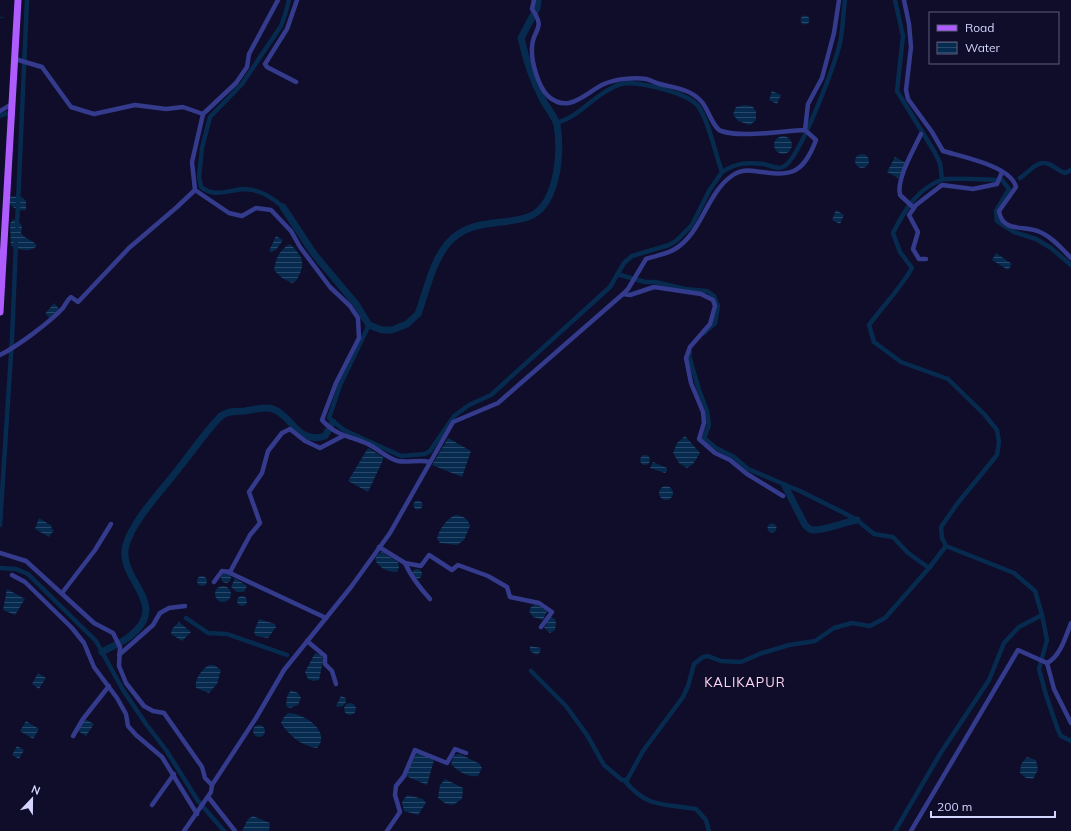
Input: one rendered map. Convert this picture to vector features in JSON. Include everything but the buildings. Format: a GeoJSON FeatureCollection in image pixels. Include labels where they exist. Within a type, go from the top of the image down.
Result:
{"type":"FeatureCollection","features":[{"type":"Feature","properties":{"kind":"main road"},"geometry":{"type":"LineString","coordinates":[[0,312],[18,0]]}},
{"type":"Feature","properties":{"kind":"street"},"geometry":{"type":"LineString","coordinates":[[278,0],[249,54],[247,67],[236,83],[203,114],[192,162],[195,190],[229,213],[242,216],[256,208],[271,210],[291,232],[300,247],[330,287],[345,300],[358,318],[359,338],[336,383],[322,420],[343,436],[367,444],[399,461],[422,460],[430,462]]}},
{"type":"Feature","properties":{"kind":"street"},"geometry":{"type":"LineString","coordinates":[[296,82],[267,67],[265,64],[287,29],[297,0]]}},
{"type":"Feature","properties":{"kind":"street"},"geometry":{"type":"LineString","coordinates":[[184,831],[209,798],[212,785],[256,718],[284,670],[351,587],[403,512],[453,422],[498,403],[623,294],[628,289],[646,259],[674,250],[685,241],[714,195],[724,182],[734,174],[749,171],[783,174],[798,169],[812,150],[816,140],[805,130],[740,134],[720,131],[715,127],[708,110],[701,101],[690,92],[646,79],[629,78],[604,84],[589,95],[571,102],[556,102],[543,89],[535,69],[532,47],[539,24],[539,19],[532,9],[534,0]]}},
{"type":"Feature","properties":{"kind":"street"},"geometry":{"type":"LineString","coordinates":[[805,130],[808,104],[822,78],[834,33],[839,0]]}},
{"type":"Feature","properties":{"kind":"street"},"geometry":{"type":"LineString","coordinates":[[904,0],[910,24],[911,47],[906,90],[908,99],[932,132],[943,151],[989,164],[1011,176],[1016,187],[999,211],[1000,218],[1011,227],[1040,232],[1054,241],[1071,258]]}},
{"type":"Feature","properties":{"kind":"street"},"geometry":{"type":"LineString","coordinates":[[15,59],[42,67],[71,107],[94,114],[135,105],[166,109],[183,107],[203,114]]}},
{"type":"Feature","properties":{"kind":"street"},"geometry":{"type":"LineString","coordinates":[[0,111],[12,104]]}},
{"type":"Feature","properties":{"kind":"street"},"geometry":{"type":"LineString","coordinates":[[914,208],[900,195],[899,186],[921,134]]}},
{"type":"Feature","properties":{"kind":"street"},"geometry":{"type":"LineString","coordinates":[[926,260],[920,259],[913,249],[918,232],[910,215],[914,208],[942,185],[973,189],[997,184],[1002,172]]}},
{"type":"Feature","properties":{"kind":"street"},"geometry":{"type":"LineString","coordinates":[[0,355],[12,349],[31,335],[63,308],[70,298],[78,302],[129,248],[177,208],[195,190]]}},
{"type":"Feature","properties":{"kind":"street"},"geometry":{"type":"LineString","coordinates":[[623,294],[630,295],[654,287],[702,294],[713,300],[715,306],[710,324],[690,347],[686,358],[691,383],[704,418],[699,439],[708,448],[730,460],[747,474],[784,496]]}},
{"type":"Feature","properties":{"kind":"street"},"geometry":{"type":"LineString","coordinates":[[228,572],[230,572],[236,563],[250,535],[260,523],[249,492],[262,473],[268,451],[282,433],[290,429],[305,442],[320,448],[343,436]]}},
{"type":"Feature","properties":{"kind":"street"},"geometry":{"type":"LineString","coordinates":[[62,593],[95,550],[111,524]]}},
{"type":"Feature","properties":{"kind":"street"},"geometry":{"type":"LineString","coordinates":[[379,547],[405,563],[422,566],[429,555],[452,570],[458,565],[488,576],[507,587],[510,597],[539,603],[552,612],[541,627]]}},
{"type":"Feature","properties":{"kind":"street"},"geometry":{"type":"LineString","coordinates":[[0,553],[26,561],[94,623],[112,633],[120,647],[119,666],[126,683],[144,706],[153,711],[164,713],[202,767],[205,778],[212,785]]}},
{"type":"Feature","properties":{"kind":"street"},"geometry":{"type":"LineString","coordinates":[[405,563],[412,578],[430,599]]}},
{"type":"Feature","properties":{"kind":"street"},"geometry":{"type":"LineString","coordinates":[[214,582],[222,571],[228,572],[326,618]]}},
{"type":"Feature","properties":{"kind":"street"},"geometry":{"type":"LineString","coordinates":[[12,575],[25,582],[72,628],[84,643],[94,667],[109,686],[126,714],[128,726],[136,735],[162,757],[174,774],[197,814]]}},
{"type":"Feature","properties":{"kind":"street"},"geometry":{"type":"LineString","coordinates":[[119,655],[153,625],[160,613],[169,608],[185,606]]}},
{"type":"Feature","properties":{"kind":"street"},"geometry":{"type":"LineString","coordinates":[[1047,663],[1053,660],[1071,623]]}},
{"type":"Feature","properties":{"kind":"street"},"geometry":{"type":"LineString","coordinates":[[307,641],[325,656],[325,664],[332,671],[336,684]]}},
{"type":"Feature","properties":{"kind":"street"},"geometry":{"type":"LineString","coordinates":[[911,831],[1018,650],[1047,663]]}},
{"type":"Feature","properties":{"kind":"street"},"geometry":{"type":"LineString","coordinates":[[1047,663],[1054,689],[1071,723]]}},
{"type":"Feature","properties":{"kind":"street"},"geometry":{"type":"LineString","coordinates":[[73,736],[83,719],[109,686]]}},
{"type":"Feature","properties":{"kind":"street"},"geometry":{"type":"LineString","coordinates":[[387,831],[400,812],[395,795],[396,786],[404,776],[415,750],[447,763],[456,749],[466,753]]}},
{"type":"Feature","properties":{"kind":"street"},"geometry":{"type":"LineString","coordinates":[[152,805],[174,774]]}},
{"type":"Feature","properties":{"kind":"street"},"geometry":{"type":"LineString","coordinates":[[209,798],[235,831]]}},
{"type":"Feature","properties":{"kind":"water"},"geometry":{"type":"Polygon","coordinates":[[[803,16],[807,16],[809,20],[807,24],[803,24],[801,22],[801,18],[803,16]]]}},
{"type":"Feature","properties":{"kind":"water"},"geometry":{"type":"Polygon","coordinates":[[[772,91],[781,95],[777,104],[769,100],[772,91]]]}},
{"type":"Feature","properties":{"kind":"water"},"geometry":{"type":"Polygon","coordinates":[[[744,105],[752,106],[756,111],[756,120],[750,125],[738,121],[733,114],[736,107],[744,105]]]}},
{"type":"Feature","properties":{"kind":"water"},"geometry":{"type":"Polygon","coordinates":[[[779,136],[787,136],[792,141],[790,152],[787,154],[779,154],[774,149],[774,141],[779,136]]]}},
{"type":"Feature","properties":{"kind":"water"},"geometry":{"type":"Polygon","coordinates":[[[859,154],[865,154],[869,158],[869,164],[865,168],[859,168],[855,164],[855,158],[859,154]]]}},
{"type":"Feature","properties":{"kind":"water"},"geometry":{"type":"Polygon","coordinates":[[[895,157],[906,163],[898,178],[887,172],[895,157]]]}},
{"type":"Feature","properties":{"kind":"water"},"geometry":{"type":"Polygon","coordinates":[[[12,196],[23,198],[26,201],[26,210],[18,210],[9,203],[9,198],[12,196]]]}},
{"type":"Feature","properties":{"kind":"water"},"geometry":{"type":"Polygon","coordinates":[[[836,210],[844,215],[840,224],[832,220],[836,210]]]}},
{"type":"Feature","properties":{"kind":"water"},"geometry":{"type":"Polygon","coordinates":[[[13,219],[21,224],[21,233],[37,246],[31,250],[21,250],[11,246],[10,224],[13,219]]]}},
{"type":"Feature","properties":{"kind":"water"},"geometry":{"type":"Polygon","coordinates":[[[276,236],[283,240],[276,250],[271,252],[269,251],[276,236]]]}},
{"type":"Feature","properties":{"kind":"water"},"geometry":{"type":"Polygon","coordinates":[[[290,244],[301,257],[302,261],[299,275],[296,281],[292,283],[282,278],[274,270],[279,255],[283,249],[290,244]]]}},
{"type":"Feature","properties":{"kind":"water"},"geometry":{"type":"Polygon","coordinates":[[[996,253],[1012,264],[1008,270],[992,260],[996,253]]]}},
{"type":"Feature","properties":{"kind":"water"},"geometry":{"type":"Polygon","coordinates":[[[54,303],[59,309],[50,318],[45,314],[54,303]]]}},
{"type":"Feature","properties":{"kind":"water"},"geometry":{"type":"Polygon","coordinates":[[[685,436],[700,453],[693,464],[687,468],[679,463],[673,453],[677,443],[685,436]]]}},
{"type":"Feature","properties":{"kind":"water"},"geometry":{"type":"Polygon","coordinates":[[[448,438],[471,451],[462,477],[432,465],[448,438]]]}},
{"type":"Feature","properties":{"kind":"water"},"geometry":{"type":"Polygon","coordinates":[[[368,448],[383,457],[383,460],[368,492],[348,481],[368,448]]]}},
{"type":"Feature","properties":{"kind":"water"},"geometry":{"type":"Polygon","coordinates":[[[645,455],[650,460],[645,465],[640,460],[645,455]]]}},
{"type":"Feature","properties":{"kind":"water"},"geometry":{"type":"Polygon","coordinates":[[[653,462],[667,468],[667,471],[665,473],[650,468],[653,462]]]}},
{"type":"Feature","properties":{"kind":"water"},"geometry":{"type":"Polygon","coordinates":[[[666,486],[671,488],[673,493],[671,498],[666,500],[661,498],[659,493],[661,488],[666,486]]]}},
{"type":"Feature","properties":{"kind":"water"},"geometry":{"type":"Polygon","coordinates":[[[418,500],[423,505],[418,510],[413,505],[418,500]]]}},
{"type":"Feature","properties":{"kind":"water"},"geometry":{"type":"Polygon","coordinates":[[[456,515],[465,518],[470,526],[464,540],[457,545],[440,543],[437,539],[442,528],[447,521],[456,515]]]}},
{"type":"Feature","properties":{"kind":"water"},"geometry":{"type":"Polygon","coordinates":[[[39,518],[52,526],[51,528],[54,530],[49,537],[35,529],[39,518]]]}},
{"type":"Feature","properties":{"kind":"water"},"geometry":{"type":"Polygon","coordinates":[[[772,523],[777,528],[772,533],[767,528],[772,523]]]}},
{"type":"Feature","properties":{"kind":"water"},"geometry":{"type":"Polygon","coordinates":[[[382,552],[398,562],[399,567],[397,572],[387,570],[378,565],[375,559],[377,555],[382,552]]]}},
{"type":"Feature","properties":{"kind":"water"},"geometry":{"type":"Polygon","coordinates":[[[415,569],[419,569],[421,570],[421,578],[415,579],[412,576],[412,572],[415,569]]]}},
{"type":"Feature","properties":{"kind":"water"},"geometry":{"type":"Polygon","coordinates":[[[224,573],[228,573],[230,574],[230,582],[224,583],[221,580],[221,576],[224,573]]]}},
{"type":"Feature","properties":{"kind":"water"},"geometry":{"type":"Polygon","coordinates":[[[200,576],[204,576],[206,577],[206,585],[200,586],[197,583],[197,579],[200,576]]]}},
{"type":"Feature","properties":{"kind":"water"},"geometry":{"type":"Polygon","coordinates":[[[235,578],[247,586],[244,592],[237,592],[231,587],[235,578]]]}},
{"type":"Feature","properties":{"kind":"water"},"geometry":{"type":"Polygon","coordinates":[[[220,586],[226,586],[231,591],[229,600],[226,602],[220,602],[215,597],[215,591],[220,586]]]}},
{"type":"Feature","properties":{"kind":"water"},"geometry":{"type":"Polygon","coordinates":[[[7,589],[25,599],[15,615],[3,610],[7,589]]]}},
{"type":"Feature","properties":{"kind":"water"},"geometry":{"type":"Polygon","coordinates":[[[240,596],[244,596],[246,597],[246,605],[240,606],[237,603],[237,599],[240,596]]]}},
{"type":"Feature","properties":{"kind":"water"},"geometry":{"type":"Polygon","coordinates":[[[535,604],[547,611],[543,620],[533,617],[529,611],[535,604]]]}},
{"type":"Feature","properties":{"kind":"water"},"geometry":{"type":"Polygon","coordinates":[[[550,617],[555,619],[556,623],[555,630],[550,633],[544,628],[550,617]]]}},
{"type":"Feature","properties":{"kind":"water"},"geometry":{"type":"Polygon","coordinates":[[[259,619],[275,624],[276,627],[268,638],[256,636],[254,632],[259,619]]]}},
{"type":"Feature","properties":{"kind":"water"},"geometry":{"type":"Polygon","coordinates":[[[179,622],[191,632],[182,641],[171,634],[172,629],[179,622]]]}},
{"type":"Feature","properties":{"kind":"water"},"geometry":{"type":"Polygon","coordinates":[[[530,646],[541,648],[540,652],[537,655],[530,651],[530,646]]]}},
{"type":"Feature","properties":{"kind":"water"},"geometry":{"type":"Polygon","coordinates":[[[315,653],[321,655],[323,661],[319,680],[313,681],[308,679],[305,672],[315,653]]]}},
{"type":"Feature","properties":{"kind":"water"},"geometry":{"type":"Polygon","coordinates":[[[209,665],[214,665],[221,670],[217,684],[209,693],[196,688],[196,681],[199,675],[209,665]]]}},
{"type":"Feature","properties":{"kind":"water"},"geometry":{"type":"Polygon","coordinates":[[[38,673],[46,678],[39,689],[32,684],[38,673]]]}},
{"type":"Feature","properties":{"kind":"water"},"geometry":{"type":"Polygon","coordinates":[[[291,690],[298,693],[301,698],[298,705],[290,708],[286,706],[287,696],[291,690]]]}},
{"type":"Feature","properties":{"kind":"water"},"geometry":{"type":"Polygon","coordinates":[[[341,696],[346,698],[346,702],[343,706],[338,707],[336,706],[341,696]]]}},
{"type":"Feature","properties":{"kind":"water"},"geometry":{"type":"Polygon","coordinates":[[[350,703],[354,705],[356,709],[354,713],[350,715],[346,713],[344,709],[346,705],[350,703]]]}},
{"type":"Feature","properties":{"kind":"water"},"geometry":{"type":"Polygon","coordinates":[[[288,713],[301,716],[314,724],[319,730],[321,742],[317,748],[311,747],[296,740],[284,728],[281,723],[288,713]]]}},
{"type":"Feature","properties":{"kind":"water"},"geometry":{"type":"Polygon","coordinates":[[[85,719],[94,724],[86,736],[78,731],[85,719]]]}},
{"type":"Feature","properties":{"kind":"water"},"geometry":{"type":"Polygon","coordinates":[[[26,721],[39,729],[33,739],[20,731],[26,721]]]}},
{"type":"Feature","properties":{"kind":"water"},"geometry":{"type":"Polygon","coordinates":[[[257,725],[261,725],[265,731],[261,737],[257,737],[253,733],[253,729],[257,725]]]}},
{"type":"Feature","properties":{"kind":"water"},"geometry":{"type":"Polygon","coordinates":[[[17,746],[24,750],[19,759],[12,755],[17,746]]]}},
{"type":"Feature","properties":{"kind":"water"},"geometry":{"type":"Polygon","coordinates":[[[417,752],[434,760],[427,785],[406,776],[417,752]]]}},
{"type":"Feature","properties":{"kind":"water"},"geometry":{"type":"Polygon","coordinates":[[[460,754],[480,764],[482,768],[478,776],[471,776],[463,773],[451,764],[454,755],[460,754]]]}},
{"type":"Feature","properties":{"kind":"water"},"geometry":{"type":"Polygon","coordinates":[[[1027,757],[1036,760],[1038,770],[1033,779],[1026,778],[1020,773],[1021,764],[1027,757]]]}},
{"type":"Feature","properties":{"kind":"water"},"geometry":{"type":"Polygon","coordinates":[[[445,779],[463,788],[462,799],[453,805],[446,804],[438,798],[440,785],[445,779]]]}},
{"type":"Feature","properties":{"kind":"water"},"geometry":{"type":"Polygon","coordinates":[[[407,795],[423,799],[426,803],[418,815],[404,811],[402,802],[407,795]]]}},
{"type":"Feature","properties":{"kind":"water"},"geometry":{"type":"Polygon","coordinates":[[[253,816],[270,823],[269,831],[242,831],[248,819],[253,816]]]}},
{"type":"Feature","properties":{"kind":"waterway"},"geometry":{"type":"LineString","coordinates":[[17,226],[27,0]]}},
{"type":"Feature","properties":{"kind":"waterway"},"geometry":{"type":"LineString","coordinates":[[283,207],[270,197],[255,190],[244,189],[216,193],[211,192],[201,187],[199,177],[202,148],[210,117],[242,84],[281,26],[289,0]]}},
{"type":"Feature","properties":{"kind":"waterway"},"geometry":{"type":"LineString","coordinates":[[283,207],[314,254],[356,304],[369,325],[382,330],[392,330],[407,324],[418,314],[440,254],[453,238],[470,228],[525,218],[536,213],[545,204],[551,192],[558,164],[559,149],[557,125],[535,84],[527,62],[521,38],[537,8],[538,0]]}},
{"type":"Feature","properties":{"kind":"waterway"},"geometry":{"type":"LineString","coordinates":[[722,172],[737,165],[746,163],[763,164],[780,168],[790,160],[807,130],[831,70],[840,43],[845,0]]}},
{"type":"Feature","properties":{"kind":"waterway"},"geometry":{"type":"LineString","coordinates":[[895,0],[903,36],[897,91],[934,151],[940,163],[942,179]]}},
{"type":"Feature","properties":{"kind":"waterway"},"geometry":{"type":"LineString","coordinates":[[369,325],[340,385],[329,418],[344,430],[401,456],[425,454],[430,451],[454,416],[469,405],[491,395],[610,287],[624,263],[632,256],[669,245],[676,241],[692,225],[709,191],[722,172],[705,119],[698,106],[693,101],[685,97],[656,87],[627,83],[620,84],[603,93],[571,117],[556,123]]}},
{"type":"Feature","properties":{"kind":"waterway"},"geometry":{"type":"LineString","coordinates":[[0,116],[8,113]]}},
{"type":"Feature","properties":{"kind":"waterway"},"geometry":{"type":"LineString","coordinates":[[1020,178],[1038,164],[1042,163],[1051,165],[1065,173],[1071,170]]}},
{"type":"Feature","properties":{"kind":"waterway"},"geometry":{"type":"LineString","coordinates":[[895,831],[940,754],[989,680],[1004,643],[1019,627],[1042,615],[1035,591],[1014,573],[946,546],[942,538],[941,527],[957,504],[997,455],[999,442],[997,430],[984,414],[948,379],[901,362],[874,342],[869,325],[897,290],[912,268],[900,252],[893,233],[906,209],[924,189],[932,184],[945,179],[1002,180],[1009,189],[996,211],[997,221],[1014,232],[1036,239],[1051,248],[1071,265]]}},
{"type":"Feature","properties":{"kind":"waterway"},"geometry":{"type":"LineString","coordinates":[[0,525],[12,339],[16,243]]}},
{"type":"Feature","properties":{"kind":"waterway"},"geometry":{"type":"LineString","coordinates":[[617,274],[645,282],[655,282],[685,289],[707,291],[714,296],[718,306],[715,323],[704,333]]}},
{"type":"Feature","properties":{"kind":"waterway"},"geometry":{"type":"LineString","coordinates":[[690,352],[689,356],[707,411],[709,425],[704,438],[716,448],[734,457],[748,469],[800,491],[846,514],[857,520],[874,534],[893,537],[908,553],[929,568],[931,566]]}},
{"type":"Feature","properties":{"kind":"waterway"},"geometry":{"type":"LineString","coordinates":[[102,652],[129,637],[141,625],[146,613],[145,602],[128,569],[125,558],[126,545],[135,525],[204,435],[221,416],[232,412],[270,408],[286,417],[296,428],[308,437],[316,438],[325,436],[333,422]]}},
{"type":"Feature","properties":{"kind":"waterway"},"geometry":{"type":"LineString","coordinates":[[785,486],[805,525],[810,529],[817,530],[857,520]]}},
{"type":"Feature","properties":{"kind":"waterway"},"geometry":{"type":"LineString","coordinates":[[531,671],[566,706],[587,735],[604,765],[622,780],[627,780],[643,751],[683,697],[688,686],[694,664],[703,657],[708,656],[721,661],[741,662],[762,653],[789,645],[815,641],[834,628],[852,623],[870,626],[885,618],[929,568],[946,546]]}},
{"type":"Feature","properties":{"kind":"waterway"},"geometry":{"type":"LineString","coordinates":[[0,568],[16,569],[28,574],[96,641],[123,690],[166,750],[198,801],[224,831]]}},
{"type":"Feature","properties":{"kind":"waterway"},"geometry":{"type":"LineString","coordinates":[[1042,615],[1047,640],[1039,669],[1058,730],[1061,736],[1071,741]]}},
{"type":"Feature","properties":{"kind":"waterway"},"geometry":{"type":"LineString","coordinates":[[186,618],[208,633],[227,634],[287,655]]}},
{"type":"Feature","properties":{"kind":"waterway"},"geometry":{"type":"LineString","coordinates":[[625,781],[633,790],[649,801],[696,809],[706,820],[709,831]]}},
{"type":"Feature","properties":{"kind":"district","name":"KALIKAPUR"},"geometry":{"type":"Point","coordinates":[745,682]}}]}
